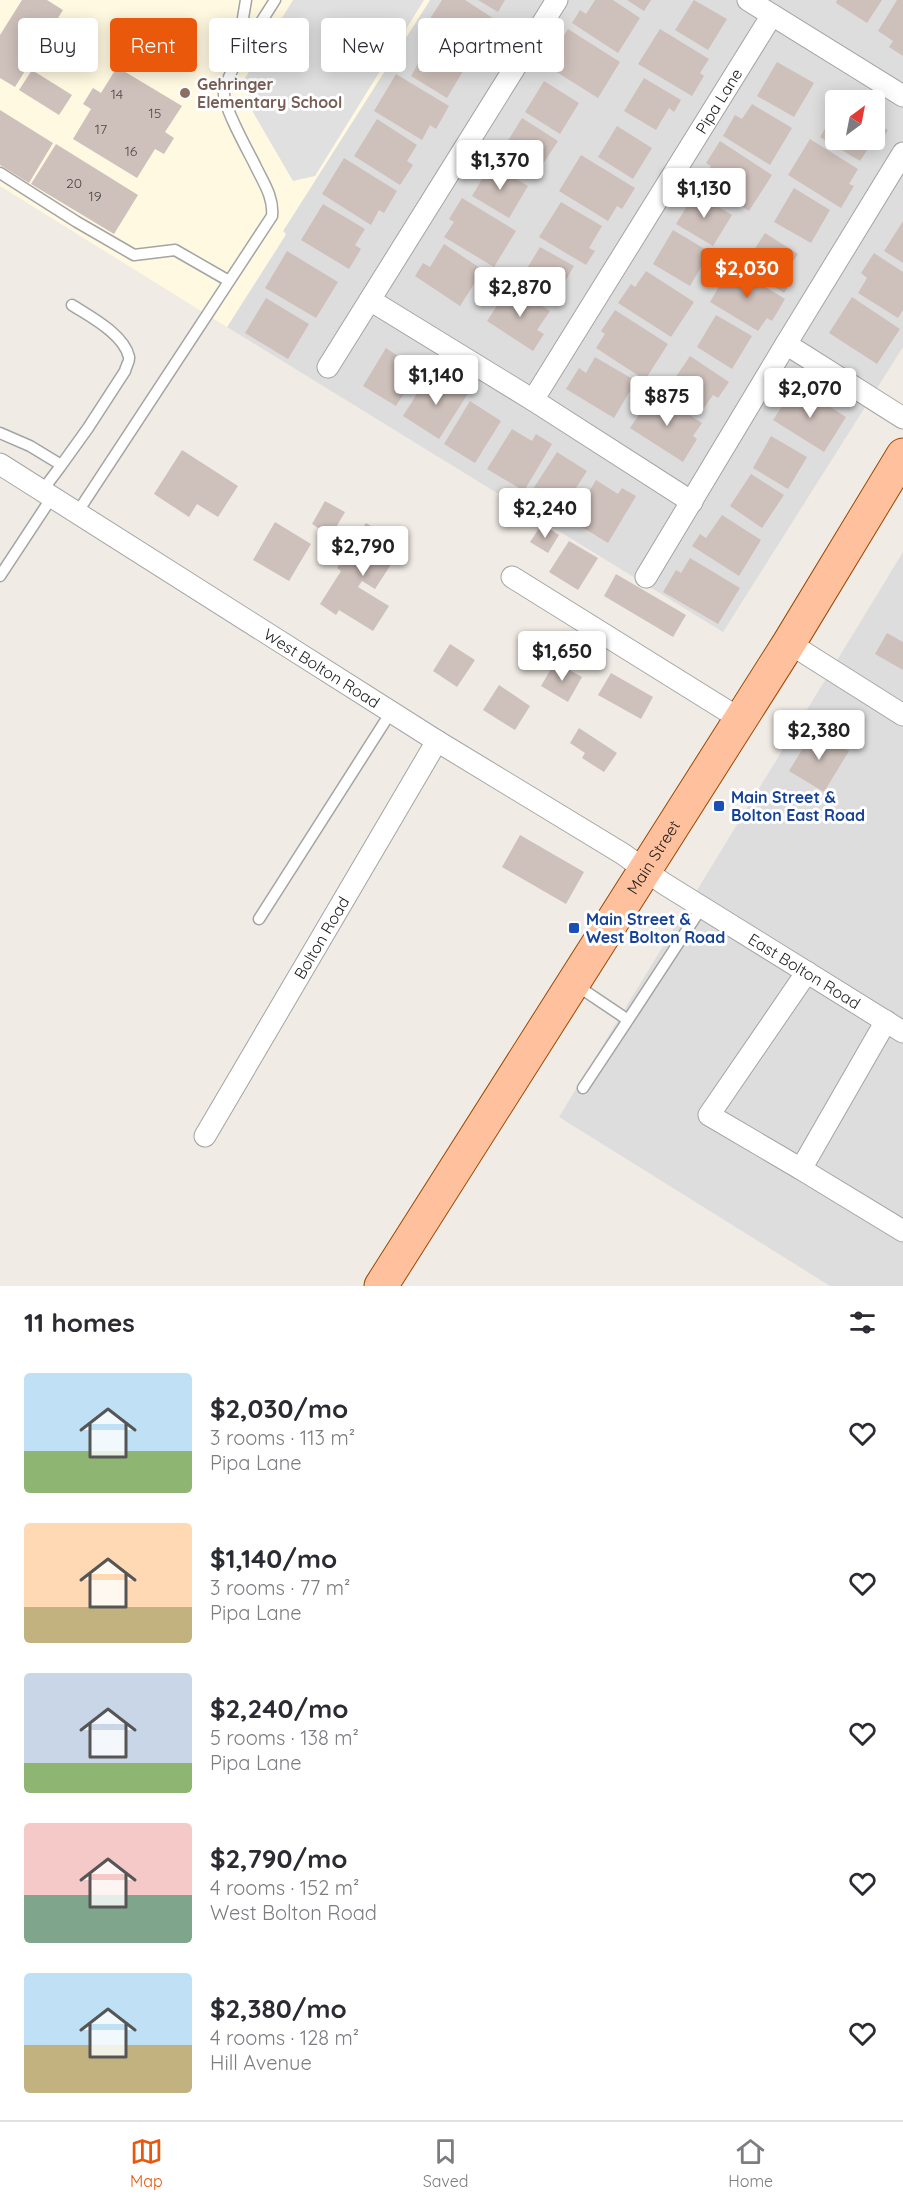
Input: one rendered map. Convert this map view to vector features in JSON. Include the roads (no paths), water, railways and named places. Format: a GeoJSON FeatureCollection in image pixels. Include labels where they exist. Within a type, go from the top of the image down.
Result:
{"type":"FeatureCollection","features":[{"type":"Feature","properties":{"kind":"main road","name":"Main Street"},"geometry":{"type":"LineString","coordinates":[[381,1286],[789,643],[903,455]]}},
{"type":"Feature","properties":{"kind":"street"},"geometry":{"type":"LineString","coordinates":[[328,368],[557,0]]}},
{"type":"Feature","properties":{"kind":"street"},"geometry":{"type":"LineString","coordinates":[[748,0],[903,96]]}},
{"type":"Feature","properties":{"kind":"street","name":"Pipa Lane"},"geometry":{"type":"LineString","coordinates":[[533,400],[772,15]]}},
{"type":"Feature","properties":{"kind":"street"},"geometry":{"type":"LineString","coordinates":[[646,577],[903,153]]}},
{"type":"Feature","properties":{"kind":"street"},"geometry":{"type":"LineString","coordinates":[[370,300],[533,400],[692,502]]}},
{"type":"Feature","properties":{"kind":"street"},"geometry":{"type":"LineString","coordinates":[[786,344],[903,418]]}},
{"type":"Feature","properties":{"kind":"street","name":"West Bolton Road"},"geometry":{"type":"LineString","coordinates":[[0,464],[437,741],[623,854],[645,870]]}},
{"type":"Feature","properties":{"kind":"street"},"geometry":{"type":"LineString","coordinates":[[512,577],[740,719]]}},
{"type":"Feature","properties":{"kind":"street"},"geometry":{"type":"LineString","coordinates":[[789,643],[903,715]]}},
{"type":"Feature","properties":{"kind":"street","name":"Bolton Road"},"geometry":{"type":"LineString","coordinates":[[205,1136],[437,741]]}},
{"type":"Feature","properties":{"kind":"street","name":"East Bolton Road"},"geometry":{"type":"LineString","coordinates":[[645,870],[895,1027]]}},
{"type":"Feature","properties":{"kind":"street"},"geometry":{"type":"LineString","coordinates":[[807,972],[709,1115],[903,1231]]}},
{"type":"Feature","properties":{"kind":"street"},"geometry":{"type":"LineString","coordinates":[[801,1169],[895,1027]]}},
{"type":"Feature","properties":{"kind":"lane"},"geometry":{"type":"LineString","coordinates":[[243,18],[246,0]]}},
{"type":"Feature","properties":{"kind":"lane"},"geometry":{"type":"LineString","coordinates":[[264,18],[275,0]]}},
{"type":"Feature","properties":{"kind":"lane"},"geometry":{"type":"LineString","coordinates":[[77,513],[272,216],[273,204],[269,192],[242,139],[224,95],[232,72]]}},
{"type":"Feature","properties":{"kind":"lane"},"geometry":{"type":"LineString","coordinates":[[0,173],[134,255],[175,250],[229,281]]}},
{"type":"Feature","properties":{"kind":"lane"},"geometry":{"type":"LineString","coordinates":[[0,576],[60,467],[125,371],[128,361],[129,356],[113,333],[72,305]]}},
{"type":"Feature","properties":{"kind":"lane"},"geometry":{"type":"LineString","coordinates":[[0,433],[53,459],[60,467]]}},
{"type":"Feature","properties":{"kind":"lane"},"geometry":{"type":"LineString","coordinates":[[259,919],[391,712]]}},
{"type":"Feature","properties":{"kind":"lane"},"geometry":{"type":"LineString","coordinates":[[583,1088],[702,907]]}},
{"type":"Feature","properties":{"kind":"lane"},"geometry":{"type":"LineString","coordinates":[[573,983],[628,1020]]}},
{"type":"Feature","properties":{"kind":"place","name":"Gehringer Elementary School"},"geometry":{"type":"Point","coordinates":[185,93]}},
{"type":"Feature","properties":{"kind":"place","name":"Main Street & Bolton East Road"},"geometry":{"type":"Point","coordinates":[719,806]}},
{"type":"Feature","properties":{"kind":"place","name":"Main Street & West Bolton Road"},"geometry":{"type":"Point","coordinates":[574,928]}}]}
